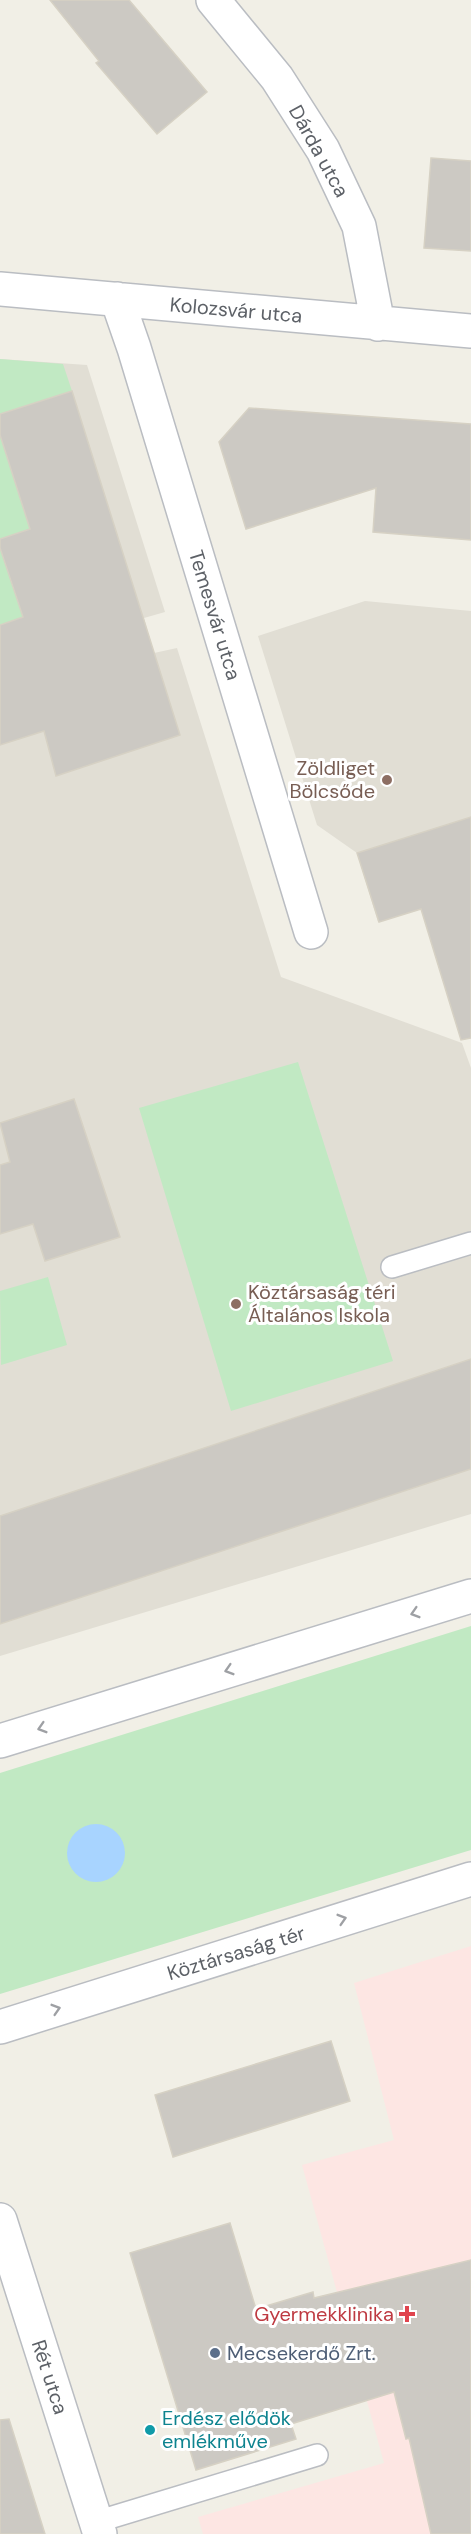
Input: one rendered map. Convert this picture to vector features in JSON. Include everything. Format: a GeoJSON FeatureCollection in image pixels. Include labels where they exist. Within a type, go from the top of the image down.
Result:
{"type":"FeatureCollection","features":[{"type":"Feature","properties":{"kind":"street","name":"Dárda utca"},"geometry":{"type":"LineString","coordinates":[[213,0],[277,78],[323,150],[359,226],[378,324]]}},
{"type":"Feature","properties":{"kind":"street","name":"Kolozsvár utca"},"geometry":{"type":"LineString","coordinates":[[0,289],[471,331]]}},
{"type":"Feature","properties":{"kind":"street","name":"Temesvár utca"},"geometry":{"type":"LineString","coordinates":[[117,299],[134,348],[311,932]]}},
{"type":"Feature","properties":{"kind":"street"},"geometry":{"type":"LineString","coordinates":[[0,1740],[471,1596]]}},
{"type":"Feature","properties":{"kind":"street","name":"Köztársaság tér"},"geometry":{"type":"LineString","coordinates":[[0,2027],[471,1878]]}},
{"type":"Feature","properties":{"kind":"street","name":"Rét utca"},"geometry":{"type":"LineString","coordinates":[[0,2220],[98,2528]]}},
{"type":"Feature","properties":{"kind":"lane"},"geometry":{"type":"LineString","coordinates":[[392,1267],[471,1243]]}},
{"type":"Feature","properties":{"kind":"lane"},"geometry":{"type":"LineString","coordinates":[[98,2528],[317,2455]]}},
{"type":"Feature","properties":{"kind":"shaded area","name":"Köztársaság téri Általános Iskola"},"geometry":{"type":"Polygon","coordinates":[[[0,359],[87,365],[165,612],[144,618],[154,653],[177,648],[281,977],[462,1043],[471,1068],[471,1514],[0,1656],[0,359]]]}},
{"type":"Feature","properties":{"kind":"shaded area","name":"Zöldliget Bölcsőde"},"geometry":{"type":"Polygon","coordinates":[[[365,601],[471,611],[471,1008],[421,909],[378,922],[357,853],[317,825],[258,636],[365,601]]]}},
{"type":"Feature","properties":{"kind":"shaded area","name":"Gyermekklinika"},"geometry":{"type":"Polygon","coordinates":[[[471,1946],[471,2534],[203,2534],[198,2517],[384,2463],[302,2165],[394,2140],[354,1983],[471,1946]]]}},
{"type":"Feature","properties":{"kind":"green space"},"geometry":{"type":"Polygon","coordinates":[[[0,359],[63,364],[72,391],[0,414],[0,359]]]}},
{"type":"Feature","properties":{"kind":"green space"},"geometry":{"type":"Polygon","coordinates":[[[0,435],[30,529],[0,539],[0,435]]]}},
{"type":"Feature","properties":{"kind":"green space"},"geometry":{"type":"Polygon","coordinates":[[[0,548],[23,617],[0,625],[0,548]]]}},
{"type":"Feature","properties":{"kind":"green space"},"geometry":{"type":"Polygon","coordinates":[[[298,1062],[393,1361],[231,1411],[139,1108],[298,1062]]]}},
{"type":"Feature","properties":{"kind":"green space"},"geometry":{"type":"Polygon","coordinates":[[[48,1277],[67,1345],[1,1365],[0,1291],[48,1277]]]}},
{"type":"Feature","properties":{"kind":"green space"},"geometry":{"type":"Polygon","coordinates":[[[471,1626],[471,1850],[0,1994],[0,1773],[471,1626]]]}},
{"type":"Feature","properties":{"kind":"water"},"geometry":{"type":"Polygon","coordinates":[[[96,1824],[107,1826],[120,1837],[125,1853],[123,1864],[112,1877],[96,1882],[85,1880],[72,1869],[67,1853],[69,1842],[80,1829],[96,1824]]]}},
{"type":"Feature","properties":{"kind":"building"},"geometry":{"type":"Polygon","coordinates":[[[50,0],[129,0],[207,92],[157,134],[96,63],[99,61],[50,0]]]}},
{"type":"Feature","properties":{"kind":"building"},"geometry":{"type":"Polygon","coordinates":[[[431,158],[471,161],[471,251],[424,248],[431,158]]]}},
{"type":"Feature","properties":{"kind":"building"},"geometry":{"type":"Polygon","coordinates":[[[72,391],[180,735],[56,776],[44,731],[0,745],[0,625],[23,617],[0,548],[0,539],[30,529],[0,435],[0,414],[72,391]]]}},
{"type":"Feature","properties":{"kind":"building"},"geometry":{"type":"Polygon","coordinates":[[[249,408],[471,424],[471,540],[373,532],[376,488],[246,529],[219,442],[249,408]]]}},
{"type":"Feature","properties":{"kind":"building"},"geometry":{"type":"Polygon","coordinates":[[[471,817],[471,1038],[461,1040],[421,909],[379,922],[357,853],[471,817]]]}},
{"type":"Feature","properties":{"kind":"building"},"geometry":{"type":"Polygon","coordinates":[[[74,1099],[120,1237],[45,1261],[33,1224],[0,1234],[0,1165],[10,1162],[0,1123],[74,1099]]]}},
{"type":"Feature","properties":{"kind":"building"},"geometry":{"type":"Polygon","coordinates":[[[471,1359],[471,1469],[0,1624],[0,1516],[471,1359]]]}},
{"type":"Feature","properties":{"kind":"building"},"geometry":{"type":"Polygon","coordinates":[[[331,2041],[350,2101],[173,2157],[155,2095],[331,2041]]]}},
{"type":"Feature","properties":{"kind":"building"},"geometry":{"type":"Polygon","coordinates":[[[230,2223],[256,2309],[313,2292],[314,2298],[471,2260],[471,2534],[431,2534],[409,2438],[406,2439],[394,2392],[291,2424],[296,2439],[196,2470],[130,2253],[230,2223]]]}},
{"type":"Feature","properties":{"kind":"building"},"geometry":{"type":"Polygon","coordinates":[[[9,2419],[45,2534],[0,2534],[0,2420],[9,2419]]]}},
{"type":"Feature","properties":{"kind":"place","name":"Zöldliget Bölcsőde"},"geometry":{"type":"Point","coordinates":[387,780]}},
{"type":"Feature","properties":{"kind":"place","name":"Köztársaság téri Általános Iskola"},"geometry":{"type":"Point","coordinates":[236,1304]}},
{"type":"Feature","properties":{"kind":"place","name":"Gyermekklinika"},"geometry":{"type":"Point","coordinates":[407,2314]}},
{"type":"Feature","properties":{"kind":"place","name":"Mecsekerdő Zrt."},"geometry":{"type":"Point","coordinates":[215,2353]}},
{"type":"Feature","properties":{"kind":"place","name":"Erdész elődök emlékműve"},"geometry":{"type":"Point","coordinates":[150,2430]}}]}
